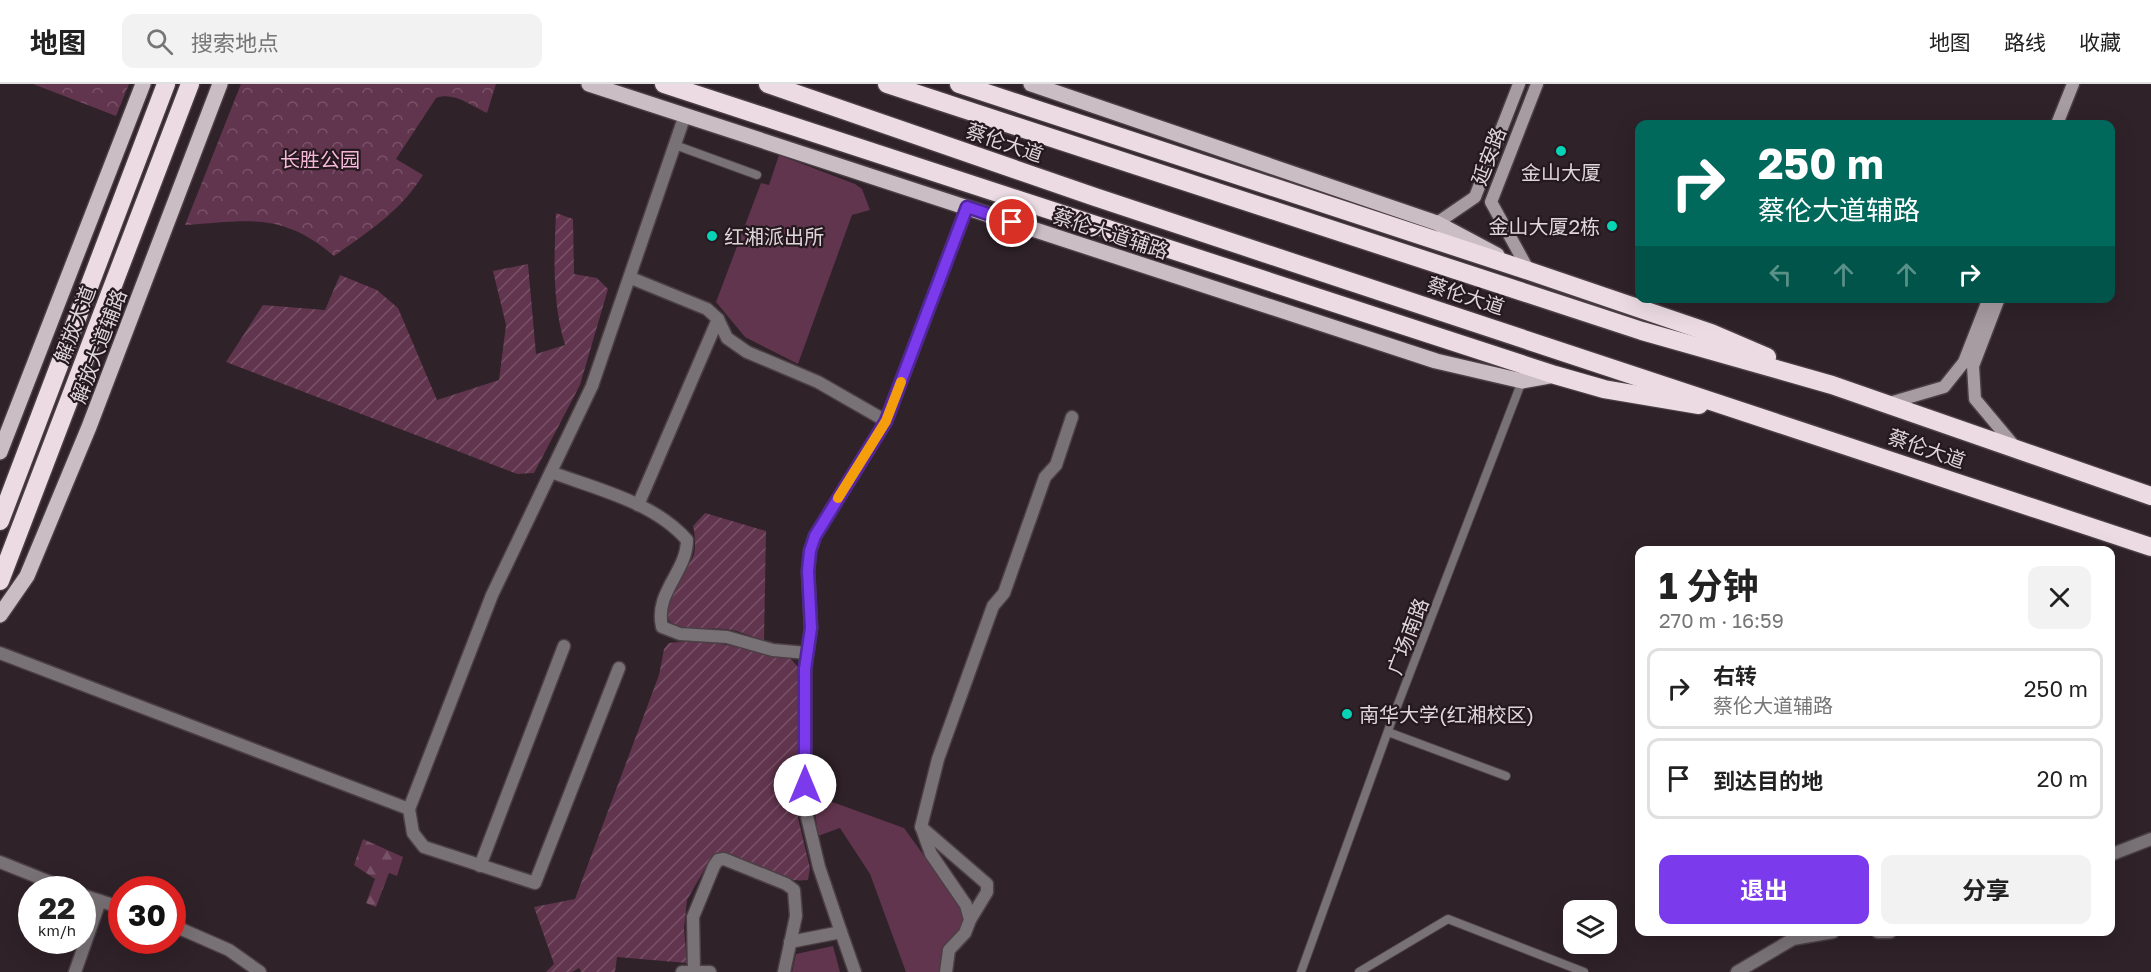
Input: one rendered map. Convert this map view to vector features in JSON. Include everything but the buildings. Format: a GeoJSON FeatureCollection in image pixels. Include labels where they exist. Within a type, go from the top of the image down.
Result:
{"type":"FeatureCollection","features":[{"type":"Feature","properties":{"kind":"highway","name":"解放大道"},"geometry":{"type":"LineString","coordinates":[[0,521],[166,84]]}},
{"type":"Feature","properties":{"kind":"highway","name":"解放大道"},"geometry":{"type":"LineString","coordinates":[[0,581],[190,84]]}},
{"type":"Feature","properties":{"kind":"highway"},"geometry":{"type":"LineString","coordinates":[[664,84],[1555,375],[1604,389],[1755,414]]}},
{"type":"Feature","properties":{"kind":"highway","name":"蔡伦大道"},"geometry":{"type":"LineString","coordinates":[[768,84],[1095,197],[2151,547]]}},
{"type":"Feature","properties":{"kind":"highway","name":"蔡伦大道"},"geometry":{"type":"LineString","coordinates":[[887,84],[1642,331],[1832,385],[2151,496]]}},
{"type":"Feature","properties":{"kind":"highway"},"geometry":{"type":"LineString","coordinates":[[959,84],[1711,333],[1832,385]]}},
{"type":"Feature","properties":{"kind":"main road"},"geometry":{"type":"LineString","coordinates":[[0,452],[143,84]]}},
{"type":"Feature","properties":{"kind":"main road","name":"解放大道辅路"},"geometry":{"type":"LineString","coordinates":[[0,615],[27,576],[84,438],[220,84]]}},
{"type":"Feature","properties":{"kind":"main road","name":"蔡伦大道辅路"},"geometry":{"type":"LineString","coordinates":[[589,84],[1436,361],[1522,381],[1555,375]]}},
{"type":"Feature","properties":{"kind":"main road"},"geometry":{"type":"LineString","coordinates":[[1031,84],[1437,223],[1529,271]]}},
{"type":"Feature","properties":{"kind":"street","name":"延安路"},"geometry":{"type":"LineString","coordinates":[[1437,223],[1475,197],[1519,84]]}},
{"type":"Feature","properties":{"kind":"street","name":"延安路"},"geometry":{"type":"LineString","coordinates":[[1529,271],[1491,202],[1537,84]]}},
{"type":"Feature","properties":{"kind":"street"},"geometry":{"type":"LineString","coordinates":[[2059,120],[2073,84]]}},
{"type":"Feature","properties":{"kind":"street"},"geometry":{"type":"LineString","coordinates":[[2068,120],[2081,84]]}},
{"type":"Feature","properties":{"kind":"street"},"geometry":{"type":"LineString","coordinates":[[619,668],[535,883],[424,848],[413,833],[409,809],[492,595],[592,386],[685,116]]}},
{"type":"Feature","properties":{"kind":"street"},"geometry":{"type":"LineString","coordinates":[[855,972],[819,867],[805,808],[807,653],[811,628],[810,551],[815,536],[886,421],[967,207]]}},
{"type":"Feature","properties":{"kind":"street"},"geometry":{"type":"LineString","coordinates":[[631,278],[707,309],[718,319],[727,338],[747,352],[818,382],[886,421]]}},
{"type":"Feature","properties":{"kind":"street"},"geometry":{"type":"LineString","coordinates":[[1887,404],[1944,387],[1964,362],[1987,303]]}},
{"type":"Feature","properties":{"kind":"street"},"geometry":{"type":"LineString","coordinates":[[1997,303],[1973,366],[1975,399],[2017,448]]}},
{"type":"Feature","properties":{"kind":"street"},"geometry":{"type":"LineString","coordinates":[[638,505],[718,319]]}},
{"type":"Feature","properties":{"kind":"street"},"geometry":{"type":"LineString","coordinates":[[970,920],[966,905],[931,854],[921,827],[938,759],[993,606],[1004,593],[1045,477],[1056,465],[1072,417]]}},
{"type":"Feature","properties":{"kind":"street"},"geometry":{"type":"LineString","coordinates":[[551,472],[638,505],[680,531],[687,540],[687,551],[683,563],[662,600],[659,615],[662,627],[680,634],[727,637],[773,650],[807,653]]}},
{"type":"Feature","properties":{"kind":"street"},"geometry":{"type":"LineString","coordinates":[[480,866],[564,646]]}},
{"type":"Feature","properties":{"kind":"street"},"geometry":{"type":"LineString","coordinates":[[0,653],[409,809]]}},
{"type":"Feature","properties":{"kind":"street"},"geometry":{"type":"LineString","coordinates":[[921,827],[987,884],[987,892],[965,933],[949,950],[946,972]]}},
{"type":"Feature","properties":{"kind":"street"},"geometry":{"type":"LineString","coordinates":[[2115,853],[2151,839]]}},
{"type":"Feature","properties":{"kind":"street"},"geometry":{"type":"LineString","coordinates":[[710,972],[690,972],[693,917],[718,860],[786,884],[794,890],[796,916],[784,972]]}},
{"type":"Feature","properties":{"kind":"street"},"geometry":{"type":"LineString","coordinates":[[0,862],[35,876]]}},
{"type":"Feature","properties":{"kind":"street"},"geometry":{"type":"LineString","coordinates":[[96,900],[108,904]]}},
{"type":"Feature","properties":{"kind":"street"},"geometry":{"type":"LineString","coordinates":[[75,972],[100,902]]}},
{"type":"Feature","properties":{"kind":"street"},"geometry":{"type":"LineString","coordinates":[[186,931],[229,950],[260,972]]}},
{"type":"Feature","properties":{"kind":"street"},"geometry":{"type":"LineString","coordinates":[[790,942],[842,932]]}},
{"type":"Feature","properties":{"kind":"street"},"geometry":{"type":"LineString","coordinates":[[1737,972],[1793,939],[1810,936]]}},
{"type":"Feature","properties":{"kind":"lane"},"geometry":{"type":"LineString","coordinates":[[675,144],[757,175]]}},
{"type":"Feature","properties":{"kind":"lane","name":"广场南路"},"geometry":{"type":"LineString","coordinates":[[1301,972],[1388,732],[1522,381]]}},
{"type":"Feature","properties":{"kind":"lane"},"geometry":{"type":"LineString","coordinates":[[1388,732],[1506,776]]}},
{"type":"Feature","properties":{"kind":"lane"},"geometry":{"type":"LineString","coordinates":[[1359,972],[1448,918],[1584,972]]}},
{"type":"Feature","properties":{"kind":"green space"},"geometry":{"type":"Polygon","coordinates":[[[33,84],[129,84],[116,116],[33,84]]]}},
{"type":"Feature","properties":{"kind":"green space","name":"长胜公园"},"geometry":{"type":"Polygon","coordinates":[[[241,84],[496,84],[487,113],[456,98],[442,96],[436,98],[396,159],[423,175],[394,210],[334,256],[298,232],[280,225],[246,221],[185,225],[241,84]]]}},
{"type":"Feature","properties":{"kind":"green space"},"geometry":{"type":"Polygon","coordinates":[[[779,155],[855,184],[862,189],[870,210],[852,215],[798,364],[745,337],[716,302],[761,183],[769,185],[779,155]]]}},
{"type":"Feature","properties":{"kind":"green space"},"geometry":{"type":"Polygon","coordinates":[[[556,213],[573,219],[574,274],[597,278],[608,289],[580,385],[534,473],[517,474],[226,362],[263,305],[325,310],[340,275],[377,290],[398,308],[437,400],[499,380],[506,325],[493,271],[528,264],[536,354],[565,345],[556,296],[556,213]]]}},
{"type":"Feature","properties":{"kind":"green space"},"geometry":{"type":"Polygon","coordinates":[[[705,513],[766,531],[764,642],[734,631],[684,629],[670,621],[667,613],[668,603],[694,554],[693,526],[705,513]]]}},
{"type":"Feature","properties":{"kind":"green space"},"geometry":{"type":"Polygon","coordinates":[[[699,640],[782,655],[792,660],[798,667],[798,818],[810,868],[808,880],[782,878],[736,858],[712,856],[687,900],[684,928],[687,963],[617,957],[615,972],[581,972],[579,968],[572,972],[546,972],[554,964],[534,907],[575,899],[659,675],[664,649],[669,643],[699,640]]]}},
{"type":"Feature","properties":{"kind":"green space"},"geometry":{"type":"Polygon","coordinates":[[[813,795],[904,828],[962,908],[966,921],[941,972],[906,972],[870,874],[840,828],[818,836],[813,795]]]}},
{"type":"Feature","properties":{"kind":"green space"},"geometry":{"type":"Polygon","coordinates":[[[363,839],[403,857],[397,876],[389,873],[376,907],[366,903],[375,879],[354,865],[363,839]]]}},
{"type":"Feature","properties":{"kind":"green space"},"geometry":{"type":"Polygon","coordinates":[[[833,946],[840,972],[792,972],[796,954],[833,946]]]}},
{"type":"Feature","properties":{"kind":"slow traffic"},"geometry":{"type":"LineString","coordinates":[[838,498],[886,421],[901,382]]}},
{"type":"Feature","properties":{"kind":"place","name":"金山大厦"},"geometry":{"type":"Point","coordinates":[1561,151]}},
{"type":"Feature","properties":{"kind":"place","name":"金山大厦2栋"},"geometry":{"type":"Point","coordinates":[1612,226]}},
{"type":"Feature","properties":{"kind":"place","name":"红湘派出所"},"geometry":{"type":"Point","coordinates":[712,236]}},
{"type":"Feature","properties":{"kind":"place","name":"南华大学(红湘校区)"},"geometry":{"type":"Point","coordinates":[1347,714]}},
{"type":"Feature","properties":{"kind":"route"},"geometry":{"type":"LineString","coordinates":[[805,785],[805,669],[811,628],[808,571],[810,551],[815,536],[886,421],[967,207],[1012,222]]}}]}
